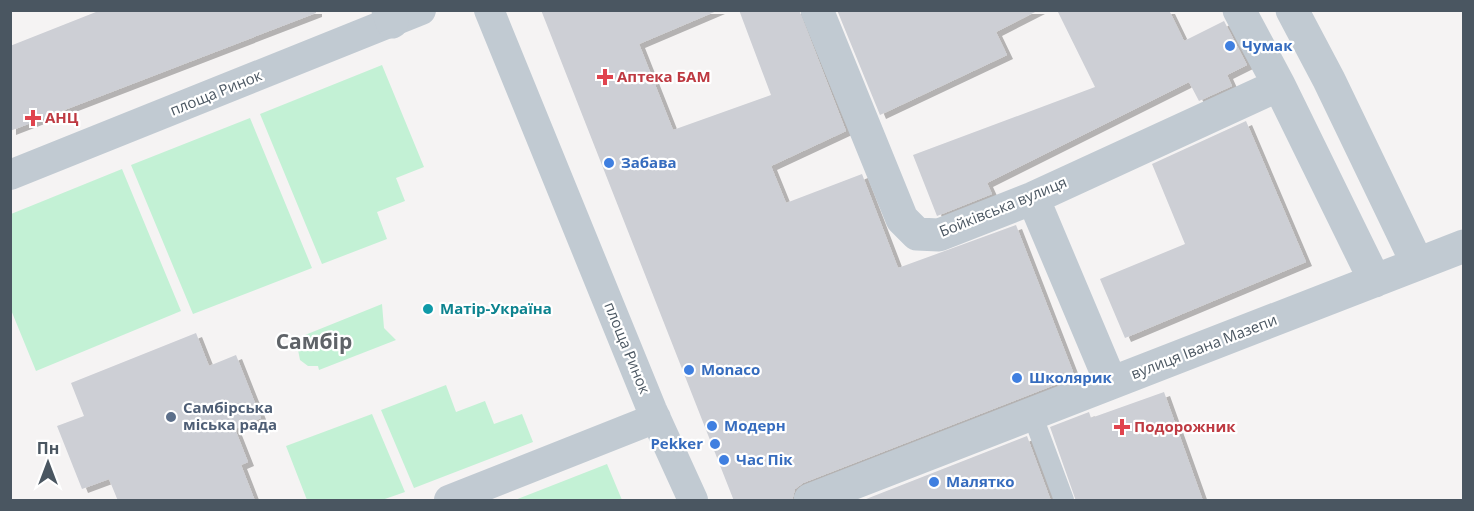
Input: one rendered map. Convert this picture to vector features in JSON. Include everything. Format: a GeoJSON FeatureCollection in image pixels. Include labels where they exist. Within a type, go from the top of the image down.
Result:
{"type":"FeatureCollection","features":[{"type":"Feature","properties":{"kind":"street","name":"площа Ринок"},"geometry":{"type":"LineString","coordinates":[[489,10],[656,418],[693,501]]}},
{"type":"Feature","properties":{"kind":"street","name":"Бойківська вулиця"},"geometry":{"type":"LineString","coordinates":[[817,10],[902,219],[917,234],[939,235],[1033,198],[1280,85]]}},
{"type":"Feature","properties":{"kind":"street"},"geometry":{"type":"LineString","coordinates":[[1239,10],[1280,85],[1375,281]]}},
{"type":"Feature","properties":{"kind":"street"},"geometry":{"type":"LineString","coordinates":[[1292,10],[1329,80],[1417,263]]}},
{"type":"Feature","properties":{"kind":"street","name":"площа Ринок"},"geometry":{"type":"LineString","coordinates":[[10,175],[400,14]]}},
{"type":"Feature","properties":{"kind":"street"},"geometry":{"type":"LineString","coordinates":[[1033,198],[1111,383]]}},
{"type":"Feature","properties":{"kind":"street","name":"вулиця Івана Мазепи"},"geometry":{"type":"LineString","coordinates":[[810,501],[1464,246]]}},
{"type":"Feature","properties":{"kind":"street"},"geometry":{"type":"LineString","coordinates":[[448,501],[656,418]]}},
{"type":"Feature","properties":{"kind":"lane"},"geometry":{"type":"LineString","coordinates":[[1032,414],[1064,501]]}},
{"type":"Feature","properties":{"kind":"green space"},"geometry":{"type":"Polygon","coordinates":[[[382,65],[424,167],[396,178],[405,201],[377,212],[387,239],[322,264],[260,114],[382,65]]]}},
{"type":"Feature","properties":{"kind":"green space"},"geometry":{"type":"Polygon","coordinates":[[[250,118],[312,268],[193,314],[131,165],[250,118]]]}},
{"type":"Feature","properties":{"kind":"green space"},"geometry":{"type":"Polygon","coordinates":[[[122,169],[181,311],[36,371],[11,310],[11,214],[122,169]]]}},
{"type":"Feature","properties":{"kind":"green space"},"geometry":{"type":"Polygon","coordinates":[[[382,304],[384,328],[396,340],[319,370],[318,366],[308,366],[300,360],[298,350],[307,339],[305,335],[382,304]]]}},
{"type":"Feature","properties":{"kind":"green space"},"geometry":{"type":"Polygon","coordinates":[[[446,385],[456,412],[485,401],[494,424],[522,414],[533,442],[414,488],[381,410],[446,385]]]}},
{"type":"Feature","properties":{"kind":"green space"},"geometry":{"type":"Polygon","coordinates":[[[372,414],[405,492],[382,500],[307,500],[286,446],[372,414]]]}},
{"type":"Feature","properties":{"kind":"green space"},"geometry":{"type":"Polygon","coordinates":[[[607,464],[622,500],[515,500],[607,464]]]}},
{"type":"Feature","properties":{"kind":"building"},"geometry":{"type":"Polygon","coordinates":[[[101,10],[316,10],[316,13],[10,131],[10,46],[101,10]]]}},
{"type":"Feature","properties":{"kind":"building"},"geometry":{"type":"Polygon","coordinates":[[[541,10],[719,10],[639,44],[673,130],[771,95],[739,10],[799,10],[846,131],[771,166],[786,203],[862,174],[898,268],[1016,225],[1075,377],[803,483],[795,489],[792,501],[734,501],[541,10]]]}},
{"type":"Feature","properties":{"kind":"building"},"geometry":{"type":"Polygon","coordinates":[[[837,10],[1039,10],[996,32],[1007,55],[880,115],[837,10]]]}},
{"type":"Feature","properties":{"kind":"building"},"geometry":{"type":"Polygon","coordinates":[[[1057,10],[1169,10],[1184,41],[1224,21],[1247,65],[1227,75],[1232,86],[1199,101],[1189,82],[987,183],[992,194],[937,216],[913,155],[1095,87],[1057,10]]]}},
{"type":"Feature","properties":{"kind":"building"},"geometry":{"type":"Polygon","coordinates":[[[1246,121],[1306,262],[1125,338],[1100,279],[1185,244],[1152,164],[1246,121]]]}},
{"type":"Feature","properties":{"kind":"building","name":"Самбірська міська рада"},"geometry":{"type":"Polygon","coordinates":[[[196,333],[209,366],[236,355],[261,418],[235,429],[248,462],[241,465],[255,501],[118,501],[109,479],[82,489],[57,426],[84,416],[71,383],[196,333]]]}},
{"type":"Feature","properties":{"kind":"building"},"geometry":{"type":"Polygon","coordinates":[[[1164,392],[1203,501],[1076,501],[1050,427],[1089,412],[1091,418],[1164,392]]]}},
{"type":"Feature","properties":{"kind":"building"},"geometry":{"type":"Polygon","coordinates":[[[1027,436],[1051,501],[861,501],[1027,436]]]}},
{"type":"Feature","properties":{"kind":"place","name":"Чумак"},"geometry":{"type":"Point","coordinates":[1230,46]}},
{"type":"Feature","properties":{"kind":"place","name":"Аптека БАМ"},"geometry":{"type":"Point","coordinates":[605,77]}},
{"type":"Feature","properties":{"kind":"place","name":"АНЦ"},"geometry":{"type":"Point","coordinates":[33,118]}},
{"type":"Feature","properties":{"kind":"place","name":"Забава"},"geometry":{"type":"Point","coordinates":[609,163]}},
{"type":"Feature","properties":{"kind":"place","name":"Матір-Україна"},"geometry":{"type":"Point","coordinates":[428,309]}},
{"type":"Feature","properties":{"kind":"place","name":"Monaco"},"geometry":{"type":"Point","coordinates":[689,370]}},
{"type":"Feature","properties":{"kind":"place","name":"Школярик"},"geometry":{"type":"Point","coordinates":[1017,378]}},
{"type":"Feature","properties":{"kind":"place","name":"Самбірська міська рада"},"geometry":{"type":"Point","coordinates":[171,417]}},
{"type":"Feature","properties":{"kind":"place","name":"Модерн"},"geometry":{"type":"Point","coordinates":[712,426]}},
{"type":"Feature","properties":{"kind":"place","name":"Подорожник"},"geometry":{"type":"Point","coordinates":[1122,427]}},
{"type":"Feature","properties":{"kind":"place","name":"Pekker"},"geometry":{"type":"Point","coordinates":[715,444]}},
{"type":"Feature","properties":{"kind":"place","name":"Час Пік"},"geometry":{"type":"Point","coordinates":[724,460]}},
{"type":"Feature","properties":{"kind":"place","name":"Малятко"},"geometry":{"type":"Point","coordinates":[934,482]}},
{"type":"Feature","properties":{"kind":"district","name":"Самбір"},"geometry":{"type":"Point","coordinates":[314,342]}}]}
